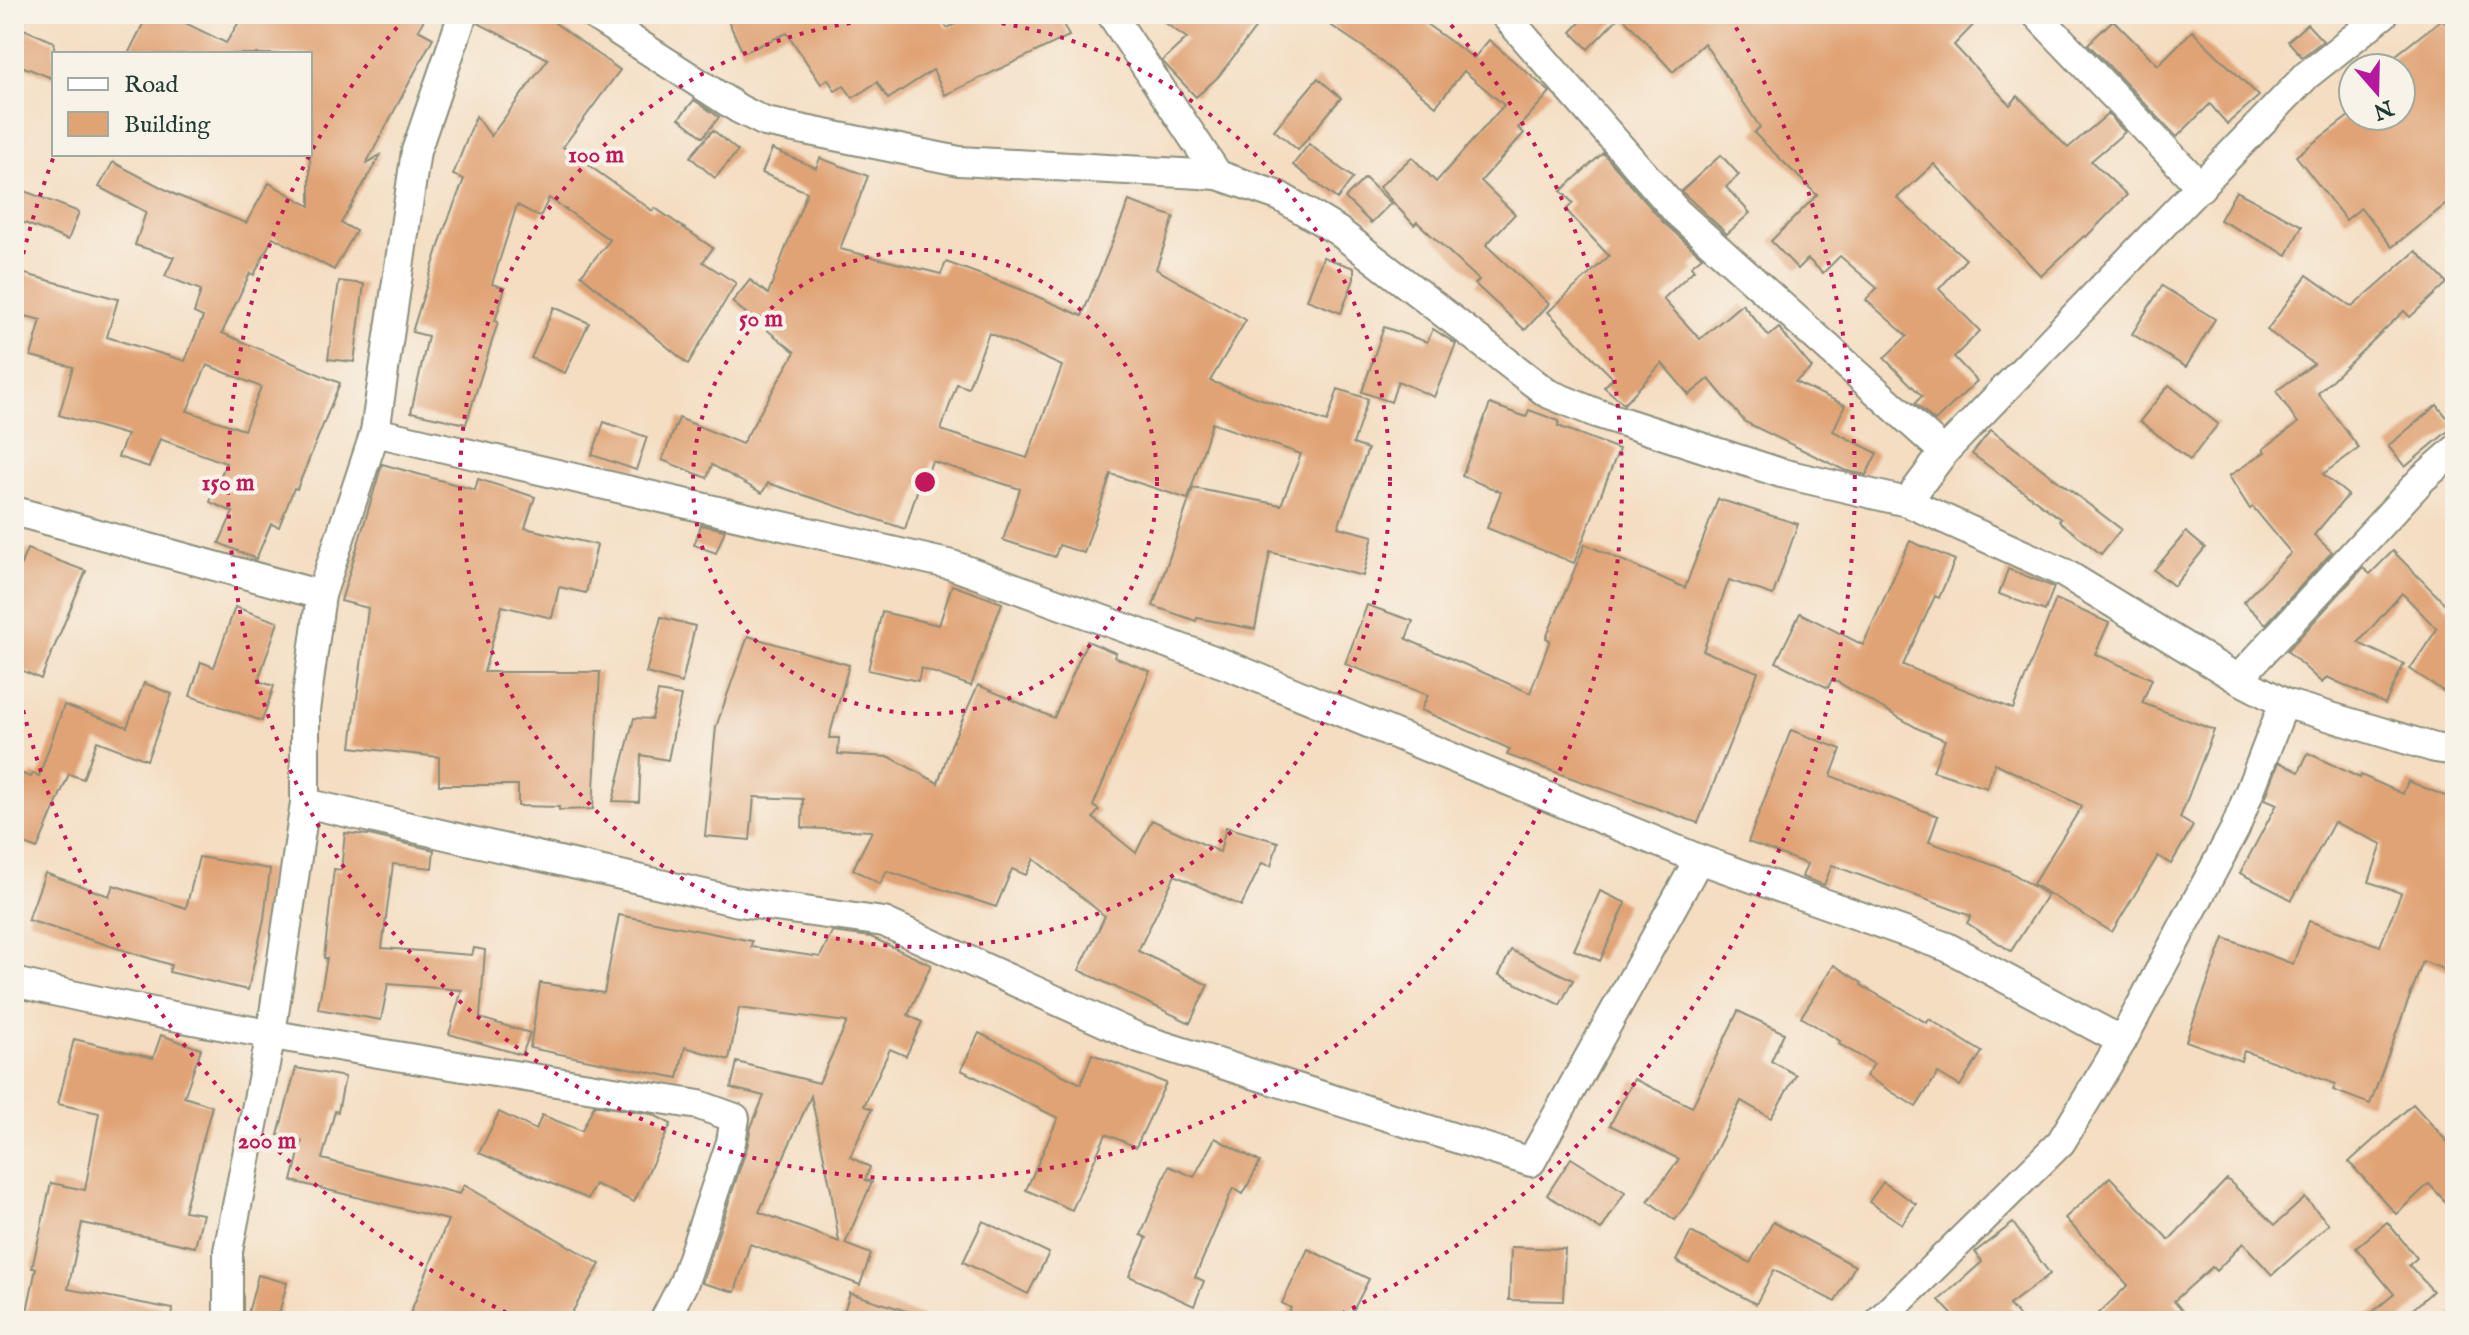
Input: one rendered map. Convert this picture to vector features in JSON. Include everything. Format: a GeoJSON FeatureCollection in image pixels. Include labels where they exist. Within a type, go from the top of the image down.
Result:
{"type":"FeatureCollection","features":[{"type":"Feature","properties":{"kind":"street"},"geometry":{"type":"LineString","coordinates":[[228,1321],[228,1251],[271,1034],[305,803],[305,710],[321,595],[375,432],[416,151],[463,14]]}},
{"type":"Feature","properties":{"kind":"street"},"geometry":{"type":"LineString","coordinates":[[592,14],[739,109],[765,122],[988,165],[1218,175],[1279,196],[1338,231],[1547,393],[1596,413],[1781,473],[1907,502],[2064,573],[2238,679],[2284,703],[2435,748],[2455,751]]}},
{"type":"Feature","properties":{"kind":"street"},"geometry":{"type":"LineString","coordinates":[[1111,14],[1218,175]]}},
{"type":"Feature","properties":{"kind":"street"},"geometry":{"type":"LineString","coordinates":[[1504,14],[1677,212],[1944,452]]}},
{"type":"Feature","properties":{"kind":"street"},"geometry":{"type":"LineString","coordinates":[[2036,14],[2201,187]]}},
{"type":"Feature","properties":{"kind":"street"},"geometry":{"type":"LineString","coordinates":[[1907,502],[1944,452],[2307,75],[2384,14]]}},
{"type":"Feature","properties":{"kind":"street"},"geometry":{"type":"LineString","coordinates":[[375,432],[952,565],[1227,665],[1699,859],[1947,947],[2122,1041]]}},
{"type":"Feature","properties":{"kind":"street"},"geometry":{"type":"LineString","coordinates":[[2238,679],[2422,479],[2455,450]]}},
{"type":"Feature","properties":{"kind":"street"},"geometry":{"type":"LineString","coordinates":[[14,511],[321,595]]}},
{"type":"Feature","properties":{"kind":"street"},"geometry":{"type":"LineString","coordinates":[[1879,1321],[2061,1142],[2122,1041],[2235,829],[2284,703]]}},
{"type":"Feature","properties":{"kind":"street"},"geometry":{"type":"LineString","coordinates":[[305,803],[739,902],[884,922],[1139,1038],[1531,1162],[1699,859]]}},
{"type":"Feature","properties":{"kind":"street"},"geometry":{"type":"LineString","coordinates":[[14,982],[100,1002],[271,1034],[699,1105],[735,1118],[731,1142],[684,1282],[664,1321]]}},
{"type":"Feature","properties":{"kind":"building"},"geometry":{"type":"Polygon","coordinates":[[[148,14],[167,14],[226,43],[244,14],[427,14],[418,30],[433,38],[366,164],[381,154],[341,223],[356,231],[334,270],[273,237],[254,275],[250,273],[222,333],[340,383],[279,527],[271,524],[256,559],[219,543],[233,512],[210,502],[226,463],[160,439],[149,467],[118,457],[127,435],[59,415],[73,367],[31,356],[41,320],[14,313],[14,271],[118,299],[107,337],[185,361],[203,317],[194,313],[201,290],[165,276],[174,257],[135,245],[146,212],[99,187],[113,162],[176,195],[246,223],[269,183],[310,206],[312,52],[129,52],[148,14]],[[207,365],[187,411],[244,430],[261,387],[207,365]]]}},
{"type":"Feature","properties":{"kind":"building"},"geometry":{"type":"Polygon","coordinates":[[[480,14],[559,14],[555,23],[620,70],[563,147],[653,211],[655,208],[713,248],[703,262],[736,283],[688,364],[581,275],[610,240],[549,198],[540,217],[517,205],[492,284],[505,288],[495,321],[498,322],[466,424],[411,412],[428,336],[412,332],[444,230],[464,179],[453,175],[476,116],[491,136],[548,59],[478,23],[480,14]]]}},
{"type":"Feature","properties":{"kind":"building"},"geometry":{"type":"Polygon","coordinates":[[[725,14],[939,14],[947,28],[977,14],[1058,14],[1069,36],[945,95],[933,70],[888,99],[877,82],[853,98],[844,86],[835,91],[828,79],[821,84],[787,33],[743,53],[725,14]]]}},
{"type":"Feature","properties":{"kind":"building"},"geometry":{"type":"Polygon","coordinates":[[[1152,14],[1266,14],[1218,77],[1196,97],[1162,61],[1187,38],[1152,14]]]}},
{"type":"Feature","properties":{"kind":"building"},"geometry":{"type":"Polygon","coordinates":[[[1314,14],[1412,14],[1474,58],[1489,40],[1550,92],[1518,128],[1524,133],[1481,181],[1515,214],[1486,245],[1549,304],[1525,330],[1475,284],[1479,280],[1417,222],[1414,225],[1379,187],[1412,157],[1436,182],[1504,105],[1464,71],[1436,106],[1363,47],[1314,14]]]}},
{"type":"Feature","properties":{"kind":"building"},"geometry":{"type":"Polygon","coordinates":[[[1588,14],[1984,14],[1954,45],[2010,105],[2018,96],[2068,148],[2108,114],[2125,132],[2091,161],[2127,195],[2086,237],[2041,276],[1934,164],[1897,198],[1966,259],[1939,289],[1980,331],[1954,357],[1977,381],[1935,421],[1915,403],[1922,396],[1884,358],[1907,336],[1866,300],[1877,288],[1840,256],[1823,273],[1808,259],[1798,269],[1771,241],[1817,195],[1754,133],[1760,127],[1704,43],[1673,72],[1621,15],[1588,49],[1571,32],[1588,14]]]}},
{"type":"Feature","properties":{"kind":"building"},"geometry":{"type":"Polygon","coordinates":[[[2442,19],[2455,36],[2455,197],[2392,247],[2361,208],[2346,220],[2296,156],[2337,125],[2337,132],[2417,132],[2417,52],[2400,52],[2442,19]]]}},
{"type":"Feature","properties":{"kind":"building"},"geometry":{"type":"Polygon","coordinates":[[[2113,20],[2158,65],[2192,31],[2259,96],[2227,124],[2210,104],[2177,137],[2088,44],[2113,20]]]}},
{"type":"Feature","properties":{"kind":"building"},"geometry":{"type":"Polygon","coordinates":[[[2307,24],[2323,41],[2302,57],[2288,41],[2307,24]]]}},
{"type":"Feature","properties":{"kind":"building"},"geometry":{"type":"Polygon","coordinates":[[[14,25],[54,42],[52,78],[14,63],[14,25]]]}},
{"type":"Feature","properties":{"kind":"building"},"geometry":{"type":"Polygon","coordinates":[[[1318,78],[1341,98],[1298,150],[1274,130],[1318,78]]]}},
{"type":"Feature","properties":{"kind":"building"},"geometry":{"type":"Polygon","coordinates":[[[694,100],[719,117],[703,137],[679,118],[694,100]]]}},
{"type":"Feature","properties":{"kind":"building"},"geometry":{"type":"Polygon","coordinates":[[[713,130],[738,151],[715,178],[690,157],[713,130]]]}},
{"type":"Feature","properties":{"kind":"building"},"geometry":{"type":"Polygon","coordinates":[[[1309,144],[1353,178],[1337,199],[1293,165],[1309,144]]]}},
{"type":"Feature","properties":{"kind":"building"},"geometry":{"type":"Polygon","coordinates":[[[772,149],[816,168],[820,158],[868,176],[840,249],[941,274],[946,262],[1082,316],[1129,201],[1174,217],[1156,269],[1246,320],[1210,381],[1327,422],[1338,389],[1368,399],[1353,444],[1368,449],[1338,527],[1373,536],[1363,576],[1270,552],[1255,629],[1197,618],[1196,621],[1153,606],[1193,488],[1281,505],[1301,454],[1212,423],[1188,499],[1111,474],[1084,553],[1059,545],[1055,557],[1003,540],[1020,489],[932,461],[924,483],[920,482],[905,529],[768,483],[762,493],[712,465],[707,478],[662,460],[679,418],[742,444],[795,352],[732,302],[750,280],[768,294],[807,192],[762,173],[772,149]],[[989,333],[968,388],[957,384],[941,430],[1027,458],[1062,366],[989,333]]]}},
{"type":"Feature","properties":{"kind":"building"},"geometry":{"type":"Polygon","coordinates":[[[1603,153],[1664,223],[1702,257],[1691,266],[1694,270],[1663,299],[1700,339],[1742,304],[1769,336],[1779,328],[1812,368],[1795,382],[1845,405],[1833,431],[1877,453],[1866,475],[1844,470],[1745,422],[1709,379],[1689,395],[1662,363],[1624,404],[1604,387],[1613,378],[1548,312],[1609,256],[1566,210],[1573,203],[1561,191],[1603,153]]]}},
{"type":"Feature","properties":{"kind":"building"},"geometry":{"type":"Polygon","coordinates":[[[1721,155],[1739,175],[1726,187],[1750,213],[1727,234],[1681,191],[1721,155]]]}},
{"type":"Feature","properties":{"kind":"building"},"geometry":{"type":"Polygon","coordinates":[[[1365,178],[1391,203],[1371,223],[1345,198],[1365,178]]]}},
{"type":"Feature","properties":{"kind":"building"},"geometry":{"type":"Polygon","coordinates":[[[14,187],[79,212],[68,240],[14,219],[14,187]]]}},
{"type":"Feature","properties":{"kind":"building"},"geometry":{"type":"Polygon","coordinates":[[[2236,191],[2302,226],[2287,255],[2220,220],[2236,191]]]}},
{"type":"Feature","properties":{"kind":"building"},"geometry":{"type":"Polygon","coordinates":[[[2416,251],[2447,283],[2410,317],[2404,311],[2318,393],[2359,448],[2323,474],[2348,495],[2314,535],[2332,552],[2266,624],[2243,602],[2291,553],[2253,507],[2250,509],[2229,476],[2265,452],[2263,449],[2298,423],[2276,391],[2314,364],[2267,330],[2307,275],[2352,307],[2416,251]]]}},
{"type":"Feature","properties":{"kind":"building"},"geometry":{"type":"Polygon","coordinates":[[[1323,257],[1354,268],[1354,279],[1341,313],[1307,300],[1323,257]]]}},
{"type":"Feature","properties":{"kind":"building"},"geometry":{"type":"Polygon","coordinates":[[[339,281],[364,284],[354,362],[328,359],[339,281]]]}},
{"type":"Feature","properties":{"kind":"building"},"geometry":{"type":"Polygon","coordinates":[[[2162,286],[2215,319],[2186,367],[2132,334],[2162,286]]]}},
{"type":"Feature","properties":{"kind":"building"},"geometry":{"type":"Polygon","coordinates":[[[554,307],[589,323],[565,373],[531,358],[554,307]]]}},
{"type":"Feature","properties":{"kind":"building"},"geometry":{"type":"Polygon","coordinates":[[[1384,327],[1427,342],[1433,329],[1456,344],[1434,397],[1398,381],[1391,402],[1362,392],[1384,327]]]}},
{"type":"Feature","properties":{"kind":"building"},"geometry":{"type":"Polygon","coordinates":[[[2169,385],[2218,424],[2190,460],[2140,421],[2169,385]]]}},
{"type":"Feature","properties":{"kind":"building"},"geometry":{"type":"Polygon","coordinates":[[[1490,404],[1526,417],[1529,410],[1559,421],[1558,426],[1619,449],[1574,563],[1487,528],[1501,492],[1462,476],[1490,404]]]}},
{"type":"Feature","properties":{"kind":"building"},"geometry":{"type":"Polygon","coordinates":[[[2437,405],[2454,426],[2405,467],[2388,446],[2437,405]]]}},
{"type":"Feature","properties":{"kind":"building"},"geometry":{"type":"Polygon","coordinates":[[[604,422],[647,437],[636,470],[592,455],[604,422]]]}},
{"type":"Feature","properties":{"kind":"building"},"geometry":{"type":"Polygon","coordinates":[[[1991,430],[2121,529],[2101,554],[2059,521],[2061,519],[1972,454],[1991,430]]]}},
{"type":"Feature","properties":{"kind":"building"},"geometry":{"type":"Polygon","coordinates":[[[382,464],[475,490],[478,479],[535,497],[525,528],[597,545],[586,593],[559,587],[552,618],[502,606],[484,672],[600,672],[593,809],[518,806],[518,785],[439,785],[439,757],[351,747],[368,608],[341,601],[382,464]]]}},
{"type":"Feature","properties":{"kind":"building"},"geometry":{"type":"Polygon","coordinates":[[[1718,499],[1798,524],[1773,595],[1729,580],[1703,651],[1758,672],[1698,823],[1507,755],[1510,749],[1421,710],[1428,695],[1345,664],[1367,605],[1413,621],[1406,639],[1530,693],[1550,640],[1546,638],[1585,544],[1685,588],[1718,499]]]}},
{"type":"Feature","properties":{"kind":"building"},"geometry":{"type":"Polygon","coordinates":[[[701,525],[725,530],[716,553],[694,545],[701,525]]]}},
{"type":"Feature","properties":{"kind":"building"},"geometry":{"type":"Polygon","coordinates":[[[2186,532],[2205,548],[2174,586],[2154,570],[2186,532]]]}},
{"type":"Feature","properties":{"kind":"building"},"geometry":{"type":"Polygon","coordinates":[[[1910,541],[1955,560],[1939,598],[1935,596],[1903,665],[2013,709],[2056,599],[2109,623],[2095,654],[2152,679],[2142,703],[2214,730],[2180,818],[2193,826],[2171,864],[2158,856],[2112,932],[2033,884],[2082,806],[1995,763],[1987,788],[1933,771],[1945,740],[1919,729],[1832,679],[1828,688],[1776,662],[1800,613],[1863,645],[1910,541]]]}},
{"type":"Feature","properties":{"kind":"building"},"geometry":{"type":"Polygon","coordinates":[[[27,549],[86,571],[41,679],[14,667],[14,581],[27,549]]]}},
{"type":"Feature","properties":{"kind":"building"},"geometry":{"type":"Polygon","coordinates":[[[2393,551],[2450,609],[2455,602],[2455,699],[2410,669],[2437,629],[2402,593],[2358,643],[2404,664],[2385,704],[2327,677],[2322,683],[2287,651],[2363,568],[2370,574],[2393,551]]]}},
{"type":"Feature","properties":{"kind":"building"},"geometry":{"type":"Polygon","coordinates":[[[2008,569],[2054,587],[2045,611],[1999,594],[2008,569]]]}},
{"type":"Feature","properties":{"kind":"building"},"geometry":{"type":"Polygon","coordinates":[[[952,585],[1002,603],[971,686],[921,668],[918,681],[868,670],[882,612],[939,625],[952,585]]]}},
{"type":"Feature","properties":{"kind":"building"},"geometry":{"type":"Polygon","coordinates":[[[235,607],[278,622],[258,681],[274,686],[262,721],[190,696],[201,662],[214,667],[235,607]]]}},
{"type":"Feature","properties":{"kind":"building"},"geometry":{"type":"Polygon","coordinates":[[[661,617],[695,626],[682,683],[646,673],[661,617]]]}},
{"type":"Feature","properties":{"kind":"building"},"geometry":{"type":"Polygon","coordinates":[[[748,636],[849,665],[829,738],[839,738],[838,754],[890,757],[938,783],[978,685],[1054,718],[1087,641],[1116,653],[1114,657],[1150,671],[1093,806],[1099,810],[1093,818],[1136,853],[1152,820],[1220,852],[1226,827],[1278,842],[1271,866],[1262,863],[1241,906],[1175,875],[1138,951],[1208,985],[1190,1023],[1079,970],[1105,916],[1034,859],[1026,875],[1012,869],[996,907],[887,871],[880,884],[853,869],[872,831],[802,828],[803,799],[754,797],[750,840],[705,836],[716,727],[748,636]]]}},
{"type":"Feature","properties":{"kind":"building"},"geometry":{"type":"Polygon","coordinates":[[[144,683],[172,694],[147,760],[97,741],[83,779],[69,774],[37,849],[14,840],[14,771],[31,777],[33,773],[39,776],[64,705],[127,727],[144,683]]]}},
{"type":"Feature","properties":{"kind":"building"},"geometry":{"type":"Polygon","coordinates":[[[658,692],[681,696],[668,760],[641,755],[639,802],[613,801],[634,718],[652,719],[658,692]]]}},
{"type":"Feature","properties":{"kind":"building"},"geometry":{"type":"Polygon","coordinates":[[[1791,730],[1841,749],[1831,776],[1938,816],[1929,842],[2009,871],[2047,895],[2011,951],[1967,923],[1971,916],[1832,865],[1824,885],[1802,877],[1807,864],[1748,842],[1791,730]]]}},
{"type":"Feature","properties":{"kind":"building"},"geometry":{"type":"Polygon","coordinates":[[[2308,753],[2403,794],[2408,781],[2455,800],[2455,974],[2423,961],[2370,1104],[2333,1090],[2336,1084],[2244,1051],[2241,1061],[2186,1041],[2224,938],[2293,964],[2309,921],[2380,946],[2401,893],[2369,882],[2382,844],[2334,822],[2292,900],[2240,873],[2277,804],[2265,799],[2279,762],[2299,772],[2308,753]]]}},
{"type":"Feature","properties":{"kind":"building"},"geometry":{"type":"Polygon","coordinates":[[[345,833],[369,835],[434,850],[432,868],[393,864],[382,948],[472,955],[474,948],[485,950],[480,1018],[530,1033],[522,1055],[449,1034],[462,990],[388,984],[381,1020],[318,1009],[327,958],[324,958],[334,869],[341,870],[345,833]]]}},
{"type":"Feature","properties":{"kind":"building"},"geometry":{"type":"Polygon","coordinates":[[[199,857],[270,869],[264,919],[248,990],[169,972],[171,965],[28,920],[45,873],[109,896],[113,885],[186,908],[199,857]]]}},
{"type":"Feature","properties":{"kind":"building"},"geometry":{"type":"Polygon","coordinates":[[[1600,891],[1626,903],[1600,961],[1574,950],[1600,891]]]}},
{"type":"Feature","properties":{"kind":"building"},"geometry":{"type":"Polygon","coordinates":[[[619,915],[752,941],[751,947],[820,957],[832,932],[871,937],[931,965],[908,1015],[922,1022],[906,1056],[890,1049],[864,1106],[872,1109],[850,1157],[870,1167],[865,1180],[872,1182],[845,1244],[871,1254],[860,1285],[750,1244],[735,1292],[702,1283],[751,1127],[764,1096],[731,1088],[737,1062],[819,1083],[847,1022],[739,1008],[729,1060],[685,1047],[678,1078],[530,1048],[540,983],[604,993],[619,915]],[[811,1096],[759,1212],[839,1242],[811,1096]]]}},
{"type":"Feature","properties":{"kind":"building"},"geometry":{"type":"Polygon","coordinates":[[[1511,950],[1573,980],[1560,1005],[1499,975],[1511,950]]]}},
{"type":"Feature","properties":{"kind":"building"},"geometry":{"type":"Polygon","coordinates":[[[1834,965],[1861,985],[1927,1023],[1929,1019],[1982,1052],[1960,1086],[1938,1073],[1916,1107],[1866,1076],[1874,1064],[1801,1017],[1834,965]]]}},
{"type":"Feature","properties":{"kind":"building"},"geometry":{"type":"Polygon","coordinates":[[[1738,1011],[1784,1033],[1771,1061],[1796,1075],[1771,1118],[1741,1101],[1693,1195],[1675,1220],[1648,1201],[1679,1159],[1610,1125],[1634,1079],[1692,1107],[1738,1011]]]}},
{"type":"Feature","properties":{"kind":"building"},"geometry":{"type":"Polygon","coordinates":[[[979,1033],[1081,1084],[1092,1054],[1166,1083],[1136,1147],[1106,1134],[1072,1210],[1026,1190],[1058,1118],[961,1070],[979,1033]]]}},
{"type":"Feature","properties":{"kind":"building"},"geometry":{"type":"Polygon","coordinates":[[[161,1035],[201,1049],[184,1097],[212,1106],[184,1211],[203,1214],[195,1247],[82,1223],[68,1289],[173,1309],[172,1321],[25,1321],[36,1268],[32,1268],[51,1183],[85,1190],[99,1113],[58,1104],[74,1039],[153,1058],[161,1035]]]}},
{"type":"Feature","properties":{"kind":"building"},"geometry":{"type":"Polygon","coordinates":[[[296,1068],[345,1077],[338,1112],[335,1111],[322,1159],[460,1194],[464,1185],[600,1264],[567,1321],[407,1321],[448,1220],[292,1181],[302,1141],[278,1135],[296,1068]]]}},
{"type":"Feature","properties":{"kind":"building"},"geometry":{"type":"Polygon","coordinates":[[[2413,1104],[2455,1150],[2455,1212],[2429,1184],[2396,1214],[2349,1162],[2413,1104]]]}},
{"type":"Feature","properties":{"kind":"building"},"geometry":{"type":"Polygon","coordinates":[[[594,1105],[652,1114],[671,1124],[634,1202],[595,1184],[588,1199],[479,1153],[499,1112],[536,1130],[542,1115],[582,1131],[594,1105]]]}},
{"type":"Feature","properties":{"kind":"building"},"geometry":{"type":"Polygon","coordinates":[[[1215,1138],[1260,1162],[1243,1194],[1233,1188],[1195,1277],[1204,1281],[1194,1306],[1129,1276],[1147,1238],[1141,1235],[1169,1166],[1194,1177],[1215,1138]]]}},
{"type":"Feature","properties":{"kind":"building"},"geometry":{"type":"Polygon","coordinates":[[[1571,1158],[1625,1192],[1601,1230],[1547,1195],[1571,1158]]]}},
{"type":"Feature","properties":{"kind":"building"},"geometry":{"type":"Polygon","coordinates":[[[2110,1177],[2169,1240],[2227,1179],[2275,1225],[2305,1198],[2329,1224],[2272,1275],[2243,1243],[2216,1271],[2212,1267],[2174,1301],[2191,1321],[2091,1321],[2128,1285],[2065,1218],[2110,1177]]]}},
{"type":"Feature","properties":{"kind":"building"},"geometry":{"type":"Polygon","coordinates":[[[1883,1182],[1916,1204],[1902,1224],[1869,1202],[1883,1182]]]}},
{"type":"Feature","properties":{"kind":"building"},"geometry":{"type":"Polygon","coordinates":[[[983,1221],[1049,1253],[1028,1294],[963,1262],[983,1221]]]}},
{"type":"Feature","properties":{"kind":"building"},"geometry":{"type":"Polygon","coordinates":[[[1773,1222],[1855,1266],[1835,1302],[1774,1270],[1756,1304],[1676,1261],[1691,1232],[1750,1263],[1773,1222]]]}},
{"type":"Feature","properties":{"kind":"building"},"geometry":{"type":"Polygon","coordinates":[[[2387,1222],[2417,1258],[2409,1265],[2433,1291],[2400,1321],[2362,1321],[2394,1294],[2356,1248],[2387,1222]]]}},
{"type":"Feature","properties":{"kind":"building"},"geometry":{"type":"Polygon","coordinates":[[[2013,1223],[2050,1274],[2009,1305],[2023,1321],[1958,1321],[1939,1300],[1982,1262],[1975,1252],[2013,1223]]]}},
{"type":"Feature","properties":{"kind":"building"},"geometry":{"type":"Polygon","coordinates":[[[1511,1247],[1565,1249],[1563,1301],[1509,1300],[1511,1247]]]}},
{"type":"Feature","properties":{"kind":"building"},"geometry":{"type":"Polygon","coordinates":[[[1308,1249],[1369,1279],[1348,1321],[1285,1321],[1291,1308],[1282,1303],[1308,1249]]]}},
{"type":"Feature","properties":{"kind":"building"},"geometry":{"type":"Polygon","coordinates":[[[258,1275],[287,1283],[277,1321],[246,1321],[258,1275]]]}},
{"type":"Feature","properties":{"kind":"building"},"geometry":{"type":"Polygon","coordinates":[[[850,1293],[922,1316],[921,1321],[841,1321],[850,1293]]]}}]}
